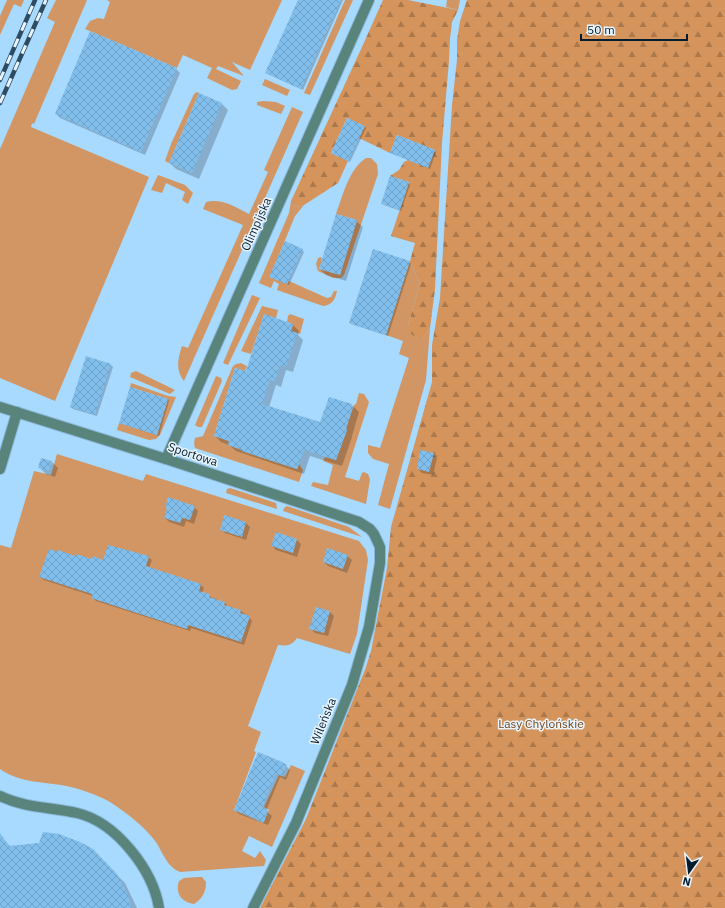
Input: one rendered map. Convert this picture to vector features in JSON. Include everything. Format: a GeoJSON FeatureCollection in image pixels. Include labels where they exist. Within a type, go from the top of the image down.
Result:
{"type":"FeatureCollection","features":[{"type":"Feature","properties":{"kind":"street","name":"Olimpijska"},"geometry":{"type":"LineString","coordinates":[[166,459],[369,0]]}},
{"type":"Feature","properties":{"kind":"street","name":"Sportowa"},"geometry":{"type":"LineString","coordinates":[[0,407],[359,522],[370,529],[374,534]]}},
{"type":"Feature","properties":{"kind":"street"},"geometry":{"type":"LineString","coordinates":[[0,469],[17,412]]}},
{"type":"Feature","properties":{"kind":"street","name":"Wileńska"},"geometry":{"type":"LineString","coordinates":[[253,908],[296,823],[352,685],[369,627],[380,563],[380,547],[374,534]]}},
{"type":"Feature","properties":{"kind":"street"},"geometry":{"type":"LineString","coordinates":[[0,796],[12,802],[78,813],[103,825],[126,843],[142,866],[157,897],[159,908]]}},
{"type":"Feature","properties":{"kind":"shaded area"},"geometry":{"type":"Polygon","coordinates":[[[7,0],[24,0],[21,7],[14,4],[0,35],[0,16],[7,0]]]}},
{"type":"Feature","properties":{"kind":"shaded area"},"geometry":{"type":"Polygon","coordinates":[[[56,0],[87,0],[34,124],[32,123],[31,127],[149,177],[55,401],[0,378],[0,149],[55,22],[47,18],[56,0]]]}},
{"type":"Feature","properties":{"kind":"shaded area"},"geometry":{"type":"Polygon","coordinates":[[[107,0],[282,0],[250,70],[232,62],[244,76],[218,66],[216,69],[241,81],[237,89],[232,90],[207,78],[212,68],[183,55],[177,68],[85,29],[90,21],[98,18],[104,19],[110,2],[107,0]]]}},
{"type":"Feature","properties":{"kind":"shaded area"},"geometry":{"type":"Polygon","coordinates":[[[345,0],[353,0],[310,95],[304,93],[345,0]]]}},
{"type":"Feature","properties":{"kind":"shaded area"},"geometry":{"type":"Polygon","coordinates":[[[447,0],[460,0],[458,10],[446,7],[447,0]]]}},
{"type":"Feature","properties":{"kind":"shaded area"},"geometry":{"type":"Polygon","coordinates":[[[265,79],[290,90],[287,96],[262,85],[265,79]]]}},
{"type":"Feature","properties":{"kind":"shaded area"},"geometry":{"type":"Polygon","coordinates":[[[197,92],[199,93],[169,163],[165,161],[171,144],[194,94],[197,92]]]}},
{"type":"Feature","properties":{"kind":"shaded area"},"geometry":{"type":"Polygon","coordinates":[[[257,102],[276,102],[285,106],[281,114],[257,105],[257,102]]]}},
{"type":"Feature","properties":{"kind":"shaded area"},"geometry":{"type":"Polygon","coordinates":[[[292,107],[303,112],[184,381],[178,368],[182,346],[188,348],[243,225],[203,209],[206,202],[218,201],[249,214],[268,172],[264,170],[292,107]]]}},
{"type":"Feature","properties":{"kind":"shaded area"},"geometry":{"type":"Polygon","coordinates":[[[366,158],[371,158],[377,164],[378,174],[344,275],[341,278],[333,278],[318,271],[316,264],[318,258],[321,257],[322,260],[319,269],[340,275],[357,220],[336,214],[351,176],[360,163],[366,158]]]}},
{"type":"Feature","properties":{"kind":"shaded area"},"geometry":{"type":"Polygon","coordinates":[[[158,175],[185,185],[193,193],[188,204],[182,200],[185,192],[166,183],[162,193],[151,190],[158,175]]]}},
{"type":"Feature","properties":{"kind":"shaded area"},"geometry":{"type":"Polygon","coordinates":[[[291,201],[293,205],[297,207],[304,205],[295,216],[270,277],[287,284],[289,281],[327,298],[331,297],[334,291],[337,291],[333,302],[329,304],[323,306],[277,290],[279,284],[274,281],[271,288],[259,283],[289,213],[291,201]]]}},
{"type":"Feature","properties":{"kind":"shaded area"},"geometry":{"type":"Polygon","coordinates":[[[410,261],[420,284],[408,325],[423,338],[430,328],[426,380],[390,509],[378,505],[389,464],[373,459],[368,453],[368,445],[380,448],[409,358],[399,354],[403,341],[386,335],[410,261]]]}},
{"type":"Feature","properties":{"kind":"shaded area"},"geometry":{"type":"Polygon","coordinates":[[[252,295],[260,298],[228,365],[223,363],[252,295]]]}},
{"type":"Feature","properties":{"kind":"shaded area"},"geometry":{"type":"Polygon","coordinates":[[[262,306],[278,310],[276,318],[264,315],[251,354],[241,351],[262,306]]]}},
{"type":"Feature","properties":{"kind":"shaded area"},"geometry":{"type":"Polygon","coordinates":[[[290,314],[304,319],[300,334],[291,331],[293,324],[287,322],[290,314]]]}},
{"type":"Feature","properties":{"kind":"shaded area"},"geometry":{"type":"Polygon","coordinates":[[[241,363],[247,366],[245,371],[235,368],[214,436],[229,441],[228,445],[242,451],[297,469],[299,464],[303,470],[299,482],[195,448],[195,438],[203,436],[233,366],[241,363]]]}},
{"type":"Feature","properties":{"kind":"shaded area"},"geometry":{"type":"Polygon","coordinates":[[[136,371],[175,390],[170,394],[130,377],[131,373],[136,371]]]}},
{"type":"Feature","properties":{"kind":"shaded area"},"geometry":{"type":"Polygon","coordinates":[[[216,376],[221,378],[222,381],[202,427],[198,427],[195,425],[216,376]]]}},
{"type":"Feature","properties":{"kind":"shaded area"},"geometry":{"type":"Polygon","coordinates":[[[131,383],[168,396],[176,397],[160,435],[156,439],[149,440],[117,430],[119,423],[157,435],[168,399],[130,387],[131,383]]]}},
{"type":"Feature","properties":{"kind":"shaded area"},"geometry":{"type":"Polygon","coordinates":[[[359,393],[364,394],[369,402],[345,477],[359,481],[362,473],[364,472],[368,474],[370,479],[366,504],[311,486],[313,482],[328,485],[333,465],[323,461],[325,457],[336,460],[359,393]]]}},
{"type":"Feature","properties":{"kind":"shaded area"},"geometry":{"type":"Polygon","coordinates":[[[57,454],[143,481],[146,474],[359,541],[366,550],[368,560],[357,634],[350,654],[297,638],[289,645],[278,645],[248,726],[261,732],[254,751],[256,752],[234,810],[263,823],[269,810],[264,807],[279,775],[285,777],[291,765],[305,771],[272,847],[249,836],[242,851],[255,858],[260,851],[266,860],[264,866],[180,872],[172,867],[156,842],[141,825],[110,802],[99,796],[61,785],[14,777],[0,769],[0,545],[11,548],[34,471],[51,475],[57,454]]]}},
{"type":"Feature","properties":{"kind":"shaded area"},"geometry":{"type":"Polygon","coordinates":[[[230,488],[276,503],[277,509],[226,493],[227,489],[230,488]]]}},
{"type":"Feature","properties":{"kind":"shaded area"},"geometry":{"type":"Polygon","coordinates":[[[287,506],[349,527],[362,537],[283,511],[287,506]]]}},
{"type":"Feature","properties":{"kind":"shaded area"},"geometry":{"type":"Polygon","coordinates":[[[202,877],[206,882],[206,886],[197,902],[194,904],[189,903],[182,899],[178,889],[179,881],[184,878],[202,877]]]}},
{"type":"Feature","properties":{"kind":"green space"},"geometry":{"type":"Polygon","coordinates":[[[383,0],[408,0],[458,10],[452,22],[450,39],[442,143],[435,289],[430,328],[423,338],[412,335],[408,325],[420,284],[410,261],[415,243],[391,236],[409,182],[390,176],[399,170],[404,162],[408,160],[428,167],[435,150],[397,135],[390,153],[359,138],[364,126],[347,118],[331,153],[348,161],[338,183],[304,205],[297,207],[293,205],[291,201],[383,0]]]}},
{"type":"Feature","properties":{"kind":"green space","name":"Lasy Chylońskie"},"geometry":{"type":"Polygon","coordinates":[[[467,0],[725,0],[725,908],[260,908],[306,819],[371,651],[387,568],[391,527],[432,382],[432,345],[440,298],[452,105],[457,60],[457,40],[460,21],[467,0]]]}},
{"type":"Feature","properties":{"kind":"building"},"geometry":{"type":"Polygon","coordinates":[[[298,0],[341,0],[301,89],[265,73],[298,0]]]}},
{"type":"Feature","properties":{"kind":"building"},"geometry":{"type":"Polygon","coordinates":[[[90,31],[177,68],[141,152],[55,114],[90,31]]]}},
{"type":"Feature","properties":{"kind":"building"},"geometry":{"type":"Polygon","coordinates":[[[199,93],[222,103],[192,173],[169,163],[199,93]]]}},
{"type":"Feature","properties":{"kind":"building"},"geometry":{"type":"Polygon","coordinates":[[[347,118],[365,126],[348,161],[331,153],[347,118]]]}},
{"type":"Feature","properties":{"kind":"building"},"geometry":{"type":"Polygon","coordinates":[[[397,135],[435,150],[428,168],[390,153],[397,135]]]}},
{"type":"Feature","properties":{"kind":"building"},"geometry":{"type":"Polygon","coordinates":[[[390,176],[409,182],[400,210],[381,204],[390,176]]]}},
{"type":"Feature","properties":{"kind":"building"},"geometry":{"type":"Polygon","coordinates":[[[336,214],[357,220],[340,275],[319,269],[336,214]]]}},
{"type":"Feature","properties":{"kind":"building"},"geometry":{"type":"Polygon","coordinates":[[[285,241],[303,249],[287,284],[269,277],[285,241]]]}},
{"type":"Feature","properties":{"kind":"building"},"geometry":{"type":"Polygon","coordinates":[[[373,249],[410,261],[386,335],[349,323],[373,249]]]}},
{"type":"Feature","properties":{"kind":"building"},"geometry":{"type":"Polygon","coordinates":[[[264,314],[293,324],[291,331],[297,333],[286,367],[280,365],[275,381],[270,380],[262,404],[320,422],[329,397],[352,404],[347,430],[336,460],[304,450],[297,469],[242,451],[228,445],[229,441],[214,436],[235,368],[246,371],[264,314]]]}},
{"type":"Feature","properties":{"kind":"building"},"geometry":{"type":"Polygon","coordinates":[[[86,356],[111,364],[95,415],[70,407],[86,356]]]}},
{"type":"Feature","properties":{"kind":"building"},"geometry":{"type":"Polygon","coordinates":[[[130,387],[168,399],[157,435],[119,423],[130,387]]]}},
{"type":"Feature","properties":{"kind":"building"},"geometry":{"type":"Polygon","coordinates":[[[420,450],[434,453],[429,472],[417,469],[420,450]]]}},
{"type":"Feature","properties":{"kind":"building"},"geometry":{"type":"Polygon","coordinates":[[[41,458],[52,461],[49,471],[38,468],[41,458]]]}},
{"type":"Feature","properties":{"kind":"building"},"geometry":{"type":"Polygon","coordinates":[[[168,497],[195,506],[190,520],[182,518],[180,523],[164,518],[168,497]]]}},
{"type":"Feature","properties":{"kind":"building"},"geometry":{"type":"Polygon","coordinates":[[[224,515],[246,522],[242,537],[220,530],[224,515]]]}},
{"type":"Feature","properties":{"kind":"building"},"geometry":{"type":"Polygon","coordinates":[[[276,532],[297,539],[293,553],[271,546],[276,532]]]}},
{"type":"Feature","properties":{"kind":"building"},"geometry":{"type":"Polygon","coordinates":[[[108,545],[149,556],[146,566],[201,584],[199,591],[210,594],[209,597],[225,602],[224,605],[241,610],[240,613],[250,616],[241,642],[188,625],[187,629],[143,615],[91,598],[92,594],[39,577],[49,549],[58,552],[58,550],[75,556],[76,554],[92,559],[93,556],[103,560],[108,545]]]}},
{"type":"Feature","properties":{"kind":"building"},"geometry":{"type":"Polygon","coordinates":[[[327,548],[348,555],[343,569],[323,562],[327,548]]]}},
{"type":"Feature","properties":{"kind":"building"},"geometry":{"type":"Polygon","coordinates":[[[316,607],[330,611],[324,633],[309,629],[316,607]]]}},
{"type":"Feature","properties":{"kind":"building"},"geometry":{"type":"Polygon","coordinates":[[[258,752],[287,765],[282,776],[276,774],[262,808],[268,811],[264,822],[234,810],[258,752]]]}},
{"type":"Feature","properties":{"kind":"building"},"geometry":{"type":"Polygon","coordinates":[[[43,832],[59,834],[93,849],[117,874],[127,893],[132,908],[0,908],[0,833],[9,846],[39,843],[43,832]]]}},
{"type":"Feature","properties":{"kind":"railway"},"geometry":{"type":"LineString","coordinates":[[0,80],[35,0]]}},
{"type":"Feature","properties":{"kind":"railway"},"geometry":{"type":"LineString","coordinates":[[0,103],[46,0]]}}]}
